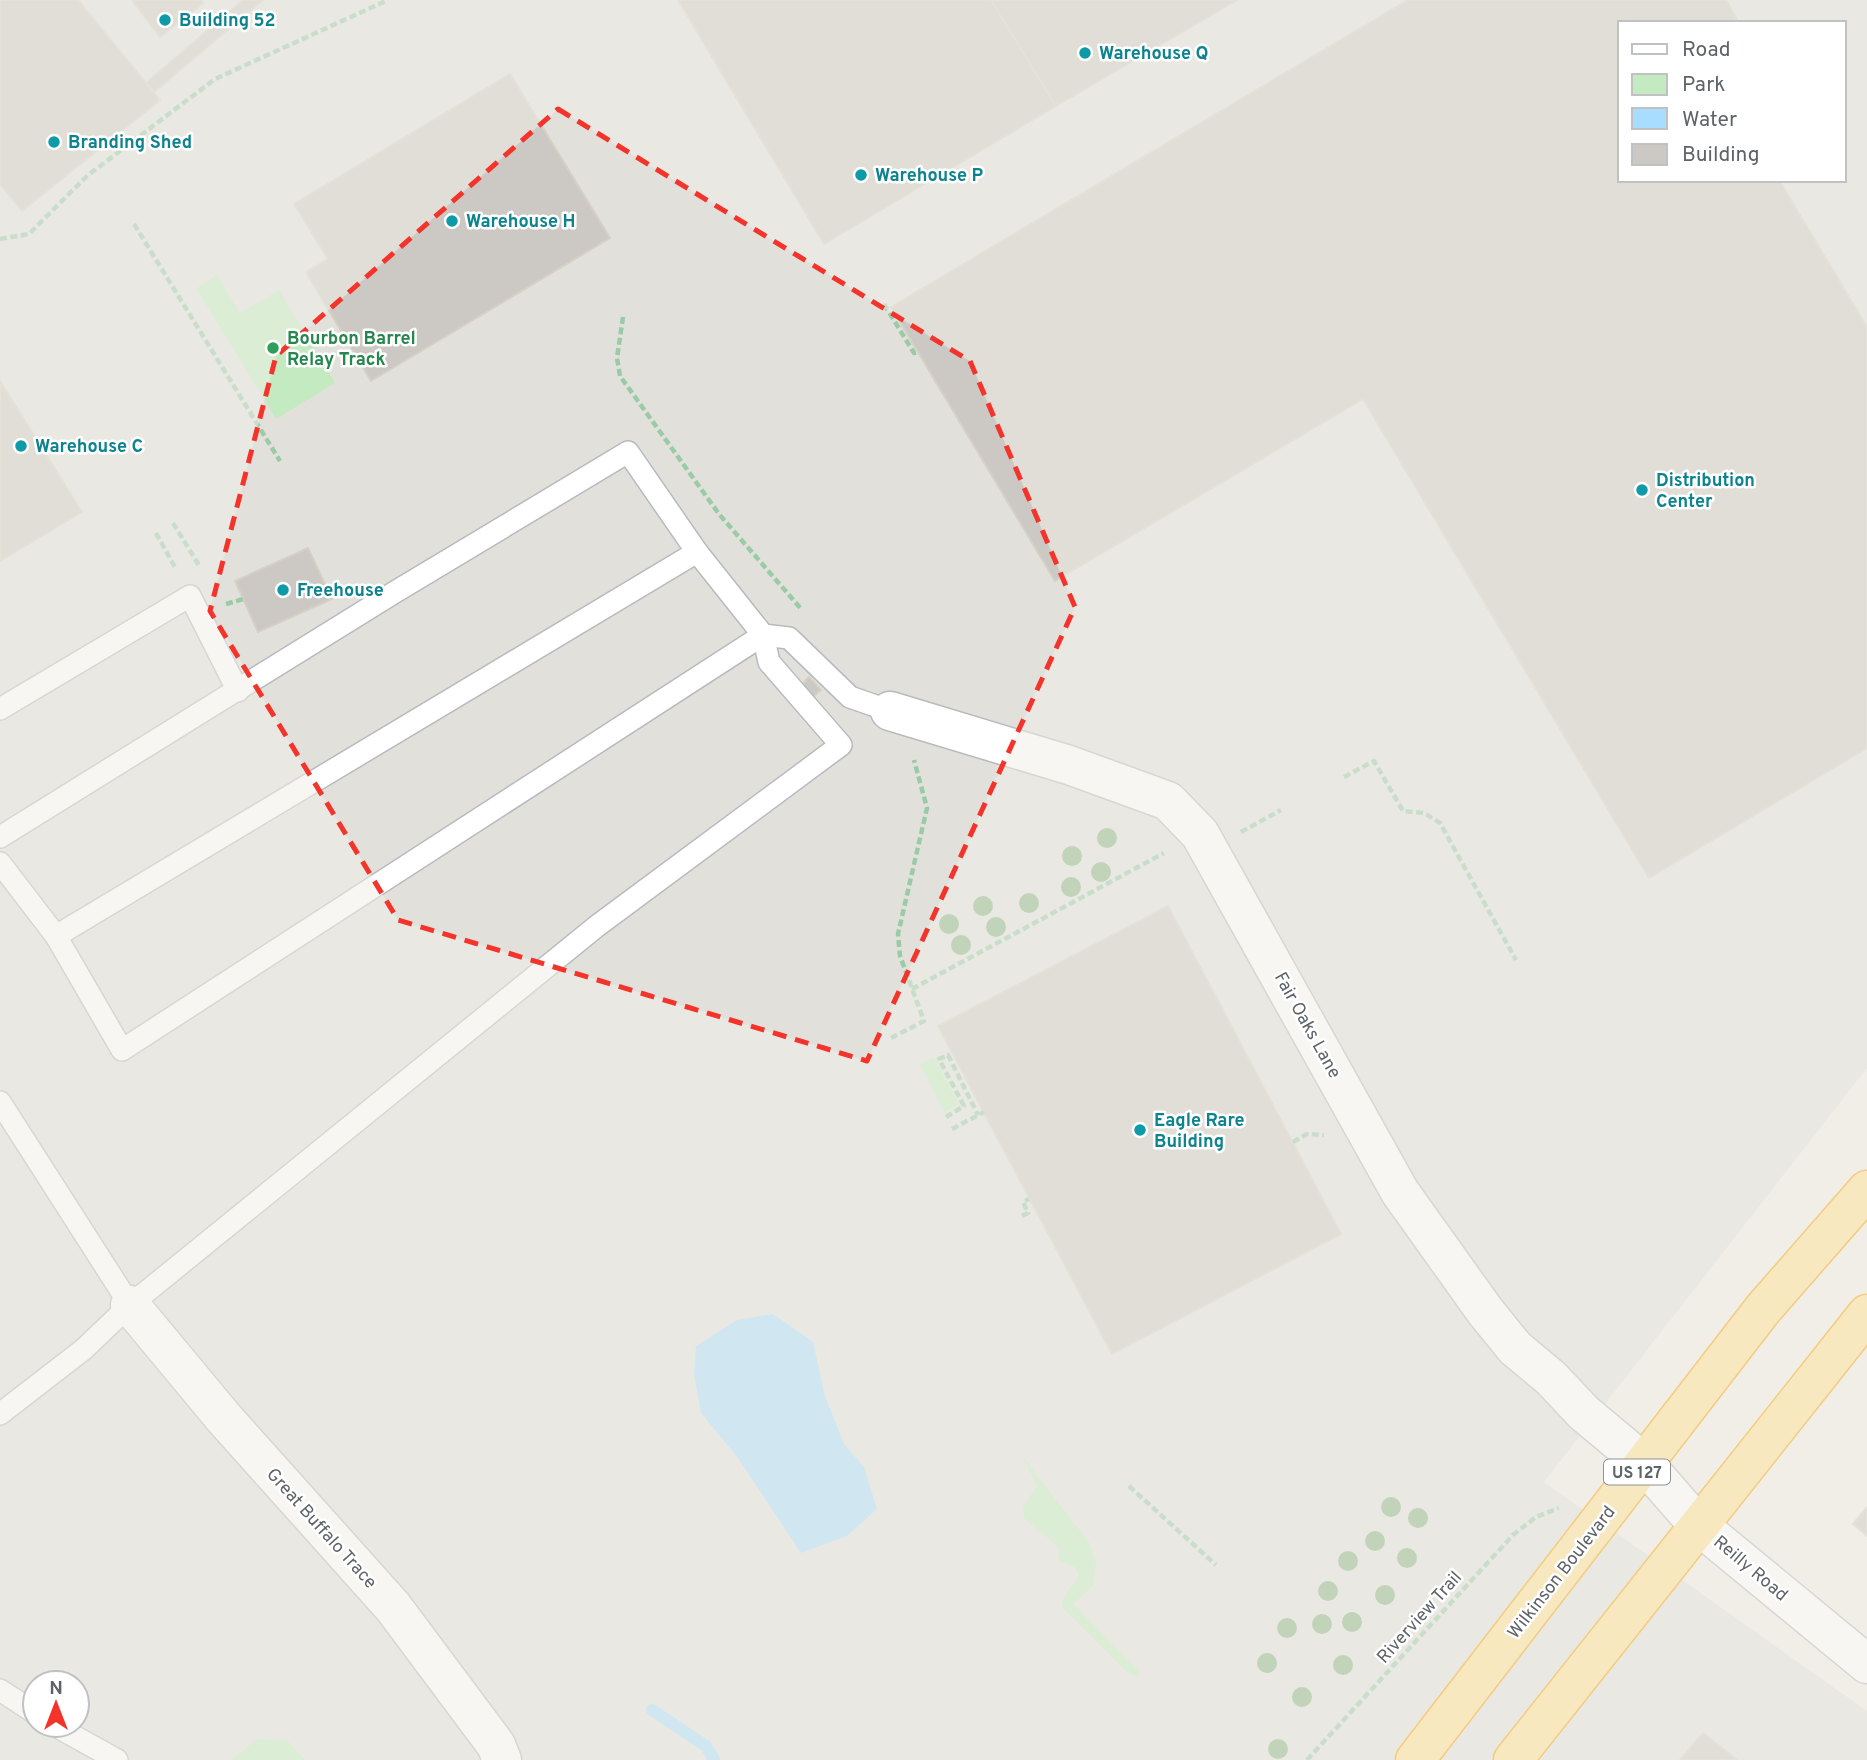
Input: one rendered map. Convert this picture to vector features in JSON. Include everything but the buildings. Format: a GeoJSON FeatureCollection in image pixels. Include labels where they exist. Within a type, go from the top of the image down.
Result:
{"type":"FeatureCollection","features":[{"type":"Feature","properties":{"kind":"highway","name":"Wilkinson Boulevard"},"geometry":{"type":"LineString","coordinates":[[1415,1760],[1763,1309],[1867,1189]]}},
{"type":"Feature","properties":{"kind":"highway"},"geometry":{"type":"LineString","coordinates":[[1513,1760],[1697,1524],[1867,1314]]}},
{"type":"Feature","properties":{"kind":"street","name":"Fair Oaks Lane"},"geometry":{"type":"LineString","coordinates":[[890,711],[1069,765],[1168,801],[1217,835],[1400,1192],[1515,1348],[1551,1378],[1584,1413],[1644,1463]]}},
{"type":"Feature","properties":{"kind":"street","name":"Great Buffalo Trace"},"geometry":{"type":"LineString","coordinates":[[130,1305],[223,1417],[393,1606],[496,1745],[502,1760]]}},
{"type":"Feature","properties":{"kind":"street","name":"Reilly Road"},"geometry":{"type":"LineString","coordinates":[[1644,1463],[1697,1524],[1867,1664]]}},
{"type":"Feature","properties":{"kind":"lane"},"geometry":{"type":"LineString","coordinates":[[0,837],[395,592],[628,452],[697,552],[763,635],[769,662],[841,745],[597,926],[130,1305],[84,1349],[0,1414]]}},
{"type":"Feature","properties":{"kind":"lane"},"geometry":{"type":"LineString","coordinates":[[56,936],[697,552]]}},
{"type":"Feature","properties":{"kind":"lane"},"geometry":{"type":"LineString","coordinates":[[0,709],[190,596],[238,691]]}},
{"type":"Feature","properties":{"kind":"lane"},"geometry":{"type":"LineString","coordinates":[[0,863],[56,936],[122,1050],[763,635],[789,638],[850,697],[890,711]]}},
{"type":"Feature","properties":{"kind":"lane"},"geometry":{"type":"LineString","coordinates":[[0,1102],[130,1305]]}},
{"type":"Feature","properties":{"kind":"lane"},"geometry":{"type":"LineString","coordinates":[[0,1690],[21,1704]]}},
{"type":"Feature","properties":{"kind":"lane"},"geometry":{"type":"LineString","coordinates":[[76,1751],[117,1760]]}},
{"type":"Feature","properties":{"kind":"path"},"geometry":{"type":"LineString","coordinates":[[0,239],[29,234],[87,176],[215,79],[388,0]]}},
{"type":"Feature","properties":{"kind":"path"},"geometry":{"type":"LineString","coordinates":[[134,224],[280,461]]}},
{"type":"Feature","properties":{"kind":"path"},"geometry":{"type":"LineString","coordinates":[[884,304],[914,353],[918,352]]}},
{"type":"Feature","properties":{"kind":"path"},"geometry":{"type":"LineString","coordinates":[[156,533],[190,596]]}},
{"type":"Feature","properties":{"kind":"path"},"geometry":{"type":"LineString","coordinates":[[1344,777],[1374,761],[1403,811],[1424,813],[1440,823],[1516,960]]}},
{"type":"Feature","properties":{"kind":"path"},"geometry":{"type":"LineString","coordinates":[[912,989],[1217,835],[1281,810]]}},
{"type":"Feature","properties":{"kind":"path"},"geometry":{"type":"LineString","coordinates":[[891,1038],[924,1021],[900,956]]}},
{"type":"Feature","properties":{"kind":"path"},"geometry":{"type":"LineString","coordinates":[[946,1117],[964,1107],[939,1059],[948,1055],[978,1115]]}},
{"type":"Feature","properties":{"kind":"path"},"geometry":{"type":"LineString","coordinates":[[952,1129],[984,1112]]}},
{"type":"Feature","properties":{"kind":"path"},"geometry":{"type":"LineString","coordinates":[[1022,1216],[1028,1213],[1023,1202],[1029,1199]]}},
{"type":"Feature","properties":{"kind":"path"},"geometry":{"type":"LineString","coordinates":[[1129,1486],[1216,1565]]}},
{"type":"Feature","properties":{"kind":"path","name":"Riverview Trail"},"geometry":{"type":"LineString","coordinates":[[1307,1760],[1513,1535],[1536,1517],[1563,1507]]}},
{"type":"Feature","properties":{"kind":"highlighted area"},"geometry":{"type":"Polygon","coordinates":[[[558,109],[970,361],[1075,607],[867,1061],[398,920],[210,611],[276,356],[558,109]]]}},
{"type":"Feature","properties":{"kind":"shaded area"},"geometry":{"type":"Polygon","coordinates":[[[0,0],[1867,0],[1867,1068],[1544,1482],[1867,1711],[1867,1760],[0,1760],[0,0]]]}},
{"type":"Feature","properties":{"kind":"green space","name":"Bourbon Barrel Relay Track"},"geometry":{"type":"Polygon","coordinates":[[[217,275],[240,313],[279,290],[335,383],[276,419],[196,288],[217,275]]]}},
{"type":"Feature","properties":{"kind":"green space"},"geometry":{"type":"Polygon","coordinates":[[[934,1057],[959,1104],[944,1112],[920,1064],[934,1057]]]}},
{"type":"Feature","properties":{"kind":"green space"},"geometry":{"type":"Polygon","coordinates":[[[1023,1457],[1090,1544],[1096,1563],[1093,1586],[1073,1604],[1140,1672],[1137,1676],[1128,1673],[1062,1607],[1064,1596],[1079,1576],[1075,1567],[1059,1561],[1058,1547],[1024,1518],[1023,1506],[1037,1486],[1023,1457]]]}},
{"type":"Feature","properties":{"kind":"green space"},"geometry":{"type":"Polygon","coordinates":[[[257,1739],[287,1740],[305,1760],[231,1760],[257,1739]]]}},
{"type":"Feature","properties":{"kind":"water"},"geometry":{"type":"Polygon","coordinates":[[[773,1314],[813,1342],[825,1396],[844,1444],[864,1467],[877,1509],[847,1536],[801,1553],[738,1458],[701,1413],[694,1374],[696,1346],[737,1320],[773,1314]]]}},
{"type":"Feature","properties":{"kind":"waterway"},"geometry":{"type":"LineString","coordinates":[[652,1710],[706,1746],[714,1760]]}},
{"type":"Feature","properties":{"kind":"place","name":"Building 52"},"geometry":{"type":"Point","coordinates":[165,20]}},
{"type":"Feature","properties":{"kind":"place","name":"Warehouse Q"},"geometry":{"type":"Point","coordinates":[1085,53]}},
{"type":"Feature","properties":{"kind":"place","name":"Branding Shed"},"geometry":{"type":"Point","coordinates":[54,142]}},
{"type":"Feature","properties":{"kind":"place","name":"Warehouse P"},"geometry":{"type":"Point","coordinates":[861,175]}},
{"type":"Feature","properties":{"kind":"place","name":"Warehouse H"},"geometry":{"type":"Point","coordinates":[452,221]}},
{"type":"Feature","properties":{"kind":"place","name":"Bourbon Barrel Relay Track"},"geometry":{"type":"Point","coordinates":[273,348]}},
{"type":"Feature","properties":{"kind":"place","name":"Warehouse C"},"geometry":{"type":"Point","coordinates":[21,446]}},
{"type":"Feature","properties":{"kind":"place","name":"Distribution Center"},"geometry":{"type":"Point","coordinates":[1642,490]}},
{"type":"Feature","properties":{"kind":"place","name":"Freehouse"},"geometry":{"type":"Point","coordinates":[283,590]}},
{"type":"Feature","properties":{"kind":"place","name":"Eagle Rare Building"},"geometry":{"type":"Point","coordinates":[1140,1130]}}]}
